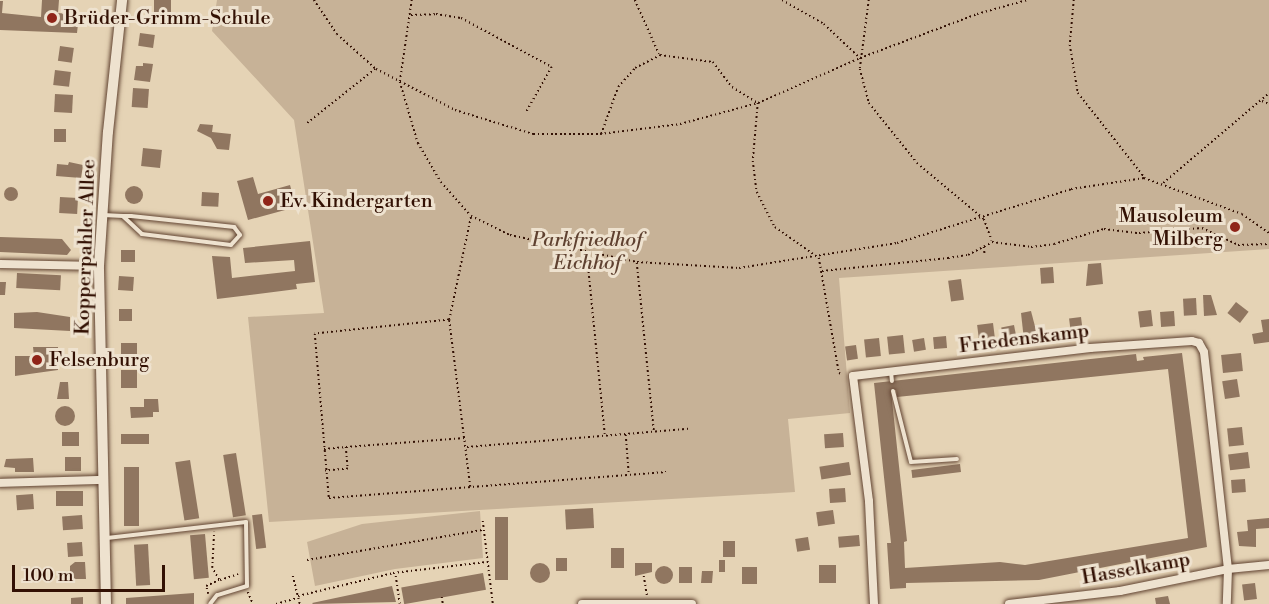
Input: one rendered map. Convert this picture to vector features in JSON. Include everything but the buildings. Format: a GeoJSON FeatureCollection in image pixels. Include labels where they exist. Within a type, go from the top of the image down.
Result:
{"type":"FeatureCollection","features":[{"type":"Feature","properties":{"kind":"street","name":"Kopperpahler Allee"},"geometry":{"type":"LineString","coordinates":[[106,604],[99,266],[122,0]]}},
{"type":"Feature","properties":{"kind":"street"},"geometry":{"type":"LineString","coordinates":[[0,264],[99,266]]}},
{"type":"Feature","properties":{"kind":"street","name":"Friedenskamp"},"geometry":{"type":"LineString","coordinates":[[853,376],[1090,348],[1192,341],[1199,343],[1204,352],[1228,569]]}},
{"type":"Feature","properties":{"kind":"street"},"geometry":{"type":"LineString","coordinates":[[853,376],[869,501],[874,604]]}},
{"type":"Feature","properties":{"kind":"street"},"geometry":{"type":"LineString","coordinates":[[0,483],[102,480]]}},
{"type":"Feature","properties":{"kind":"street","name":"Hasselkamp"},"geometry":{"type":"LineString","coordinates":[[1009,604],[1120,591],[1228,569],[1269,566]]}},
{"type":"Feature","properties":{"kind":"street"},"geometry":{"type":"LineString","coordinates":[[1227,604],[1228,569]]}},
{"type":"Feature","properties":{"kind":"street"},"geometry":{"type":"LineString","coordinates":[[582,604],[692,604]]}},
{"type":"Feature","properties":{"kind":"lane"},"geometry":{"type":"LineString","coordinates":[[102,215],[123,216],[234,227],[240,235],[231,245],[142,234],[123,216]]}},
{"type":"Feature","properties":{"kind":"lane"},"geometry":{"type":"LineString","coordinates":[[891,371],[892,381]]}},
{"type":"Feature","properties":{"kind":"lane"},"geometry":{"type":"LineString","coordinates":[[893,391],[911,462],[957,459]]}},
{"type":"Feature","properties":{"kind":"lane"},"geometry":{"type":"LineString","coordinates":[[104,538],[246,522],[247,586],[210,602]]}},
{"type":"Feature","properties":{"kind":"path"},"geometry":{"type":"LineString","coordinates":[[314,0],[337,34],[376,69],[455,110],[533,134],[600,134],[680,124],[758,103],[860,58],[977,14],[1027,0]]}},
{"type":"Feature","properties":{"kind":"path"},"geometry":{"type":"LineString","coordinates":[[412,0],[400,82],[418,143],[441,182],[471,216],[510,235],[637,262],[739,268],[819,258],[897,243],[984,219],[1071,189],[1144,178],[1242,214],[1269,233]]}},
{"type":"Feature","properties":{"kind":"path"},"geometry":{"type":"LineString","coordinates":[[635,0],[660,55]]}},
{"type":"Feature","properties":{"kind":"path"},"geometry":{"type":"LineString","coordinates":[[782,0],[824,24],[860,58]]}},
{"type":"Feature","properties":{"kind":"path"},"geometry":{"type":"LineString","coordinates":[[868,0],[860,58],[869,103],[917,163],[984,219],[992,242]]}},
{"type":"Feature","properties":{"kind":"path"},"geometry":{"type":"LineString","coordinates":[[1074,0],[1070,45],[1078,93],[1144,178]]}},
{"type":"Feature","properties":{"kind":"path"},"geometry":{"type":"LineString","coordinates":[[410,15],[436,14],[461,18],[552,66],[527,111]]}},
{"type":"Feature","properties":{"kind":"path"},"geometry":{"type":"LineString","coordinates":[[600,134],[618,87],[635,68],[660,55],[713,62],[732,87],[758,103]]}},
{"type":"Feature","properties":{"kind":"path"},"geometry":{"type":"LineString","coordinates":[[307,123],[376,69]]}},
{"type":"Feature","properties":{"kind":"path"},"geometry":{"type":"LineString","coordinates":[[1161,184],[1226,126],[1269,93]]}},
{"type":"Feature","properties":{"kind":"path"},"geometry":{"type":"LineString","coordinates":[[1261,101],[1269,104]]}},
{"type":"Feature","properties":{"kind":"path"},"geometry":{"type":"LineString","coordinates":[[758,103],[753,162],[757,192],[775,226],[819,258],[839,373],[853,376]]}},
{"type":"Feature","properties":{"kind":"path"},"geometry":{"type":"LineString","coordinates":[[470,488],[449,320],[471,216]]}},
{"type":"Feature","properties":{"kind":"path"},"geometry":{"type":"LineString","coordinates":[[822,271],[948,258],[992,242],[1031,247],[1065,242],[1104,229],[1139,233],[1191,227],[1211,231],[1238,245],[1269,244]]}},
{"type":"Feature","properties":{"kind":"path"},"geometry":{"type":"LineString","coordinates":[[984,246],[985,256]]}},
{"type":"Feature","properties":{"kind":"path"},"geometry":{"type":"LineString","coordinates":[[587,252],[606,435]]}},
{"type":"Feature","properties":{"kind":"path"},"geometry":{"type":"LineString","coordinates":[[637,262],[654,433]]}},
{"type":"Feature","properties":{"kind":"path"},"geometry":{"type":"LineString","coordinates":[[449,320],[315,334],[323,449],[329,498],[666,472]]}},
{"type":"Feature","properties":{"kind":"path"},"geometry":{"type":"LineString","coordinates":[[466,447],[687,429]]}},
{"type":"Feature","properties":{"kind":"path"},"geometry":{"type":"LineString","coordinates":[[626,434],[629,476]]}},
{"type":"Feature","properties":{"kind":"path"},"geometry":{"type":"LineString","coordinates":[[323,449],[465,438]]}},
{"type":"Feature","properties":{"kind":"path"},"geometry":{"type":"LineString","coordinates":[[325,471],[348,469],[346,447]]}},
{"type":"Feature","properties":{"kind":"path"},"geometry":{"type":"LineString","coordinates":[[483,520],[486,562],[493,604]]}},
{"type":"Feature","properties":{"kind":"path"},"geometry":{"type":"LineString","coordinates":[[215,526],[212,568],[219,580]]}},
{"type":"Feature","properties":{"kind":"path"},"geometry":{"type":"LineString","coordinates":[[307,560],[483,530]]}},
{"type":"Feature","properties":{"kind":"path"},"geometry":{"type":"LineString","coordinates":[[276,604],[393,573],[396,576],[486,562]]}},
{"type":"Feature","properties":{"kind":"path"},"geometry":{"type":"LineString","coordinates":[[210,602],[206,586],[219,580],[248,573]]}},
{"type":"Feature","properties":{"kind":"path"},"geometry":{"type":"LineString","coordinates":[[293,576],[300,604]]}},
{"type":"Feature","properties":{"kind":"path"},"geometry":{"type":"LineString","coordinates":[[396,576],[400,604]]}},
{"type":"Feature","properties":{"kind":"path"},"geometry":{"type":"LineString","coordinates":[[644,576],[647,591]]}},
{"type":"Feature","properties":{"kind":"path"},"geometry":{"type":"LineString","coordinates":[[247,586],[253,604]]}},
{"type":"Feature","properties":{"kind":"path"},"geometry":{"type":"LineString","coordinates":[[442,597],[443,604]]}},
{"type":"Feature","properties":{"kind":"green space","name":"Parkfriedhof Eichhof"},"geometry":{"type":"Polygon","coordinates":[[[217,0],[1269,0],[1269,249],[839,278],[850,413],[788,419],[795,492],[269,522],[248,317],[324,313],[294,120],[212,31],[217,0]]]}},
{"type":"Feature","properties":{"kind":"green space"},"geometry":{"type":"Polygon","coordinates":[[[480,511],[483,558],[395,569],[315,586],[307,542],[362,524],[480,511]]]}},
{"type":"Feature","properties":{"kind":"place","name":"Brüder-Grimm-Schule"},"geometry":{"type":"Point","coordinates":[52,18]}},
{"type":"Feature","properties":{"kind":"place","name":"Ev. Kindergarten"},"geometry":{"type":"Point","coordinates":[268,201]}},
{"type":"Feature","properties":{"kind":"place","name":"Mausoleum Milberg"},"geometry":{"type":"Point","coordinates":[1235,227]}},
{"type":"Feature","properties":{"kind":"place","name":"Felsenburg"},"geometry":{"type":"Point","coordinates":[37,360]}}]}
